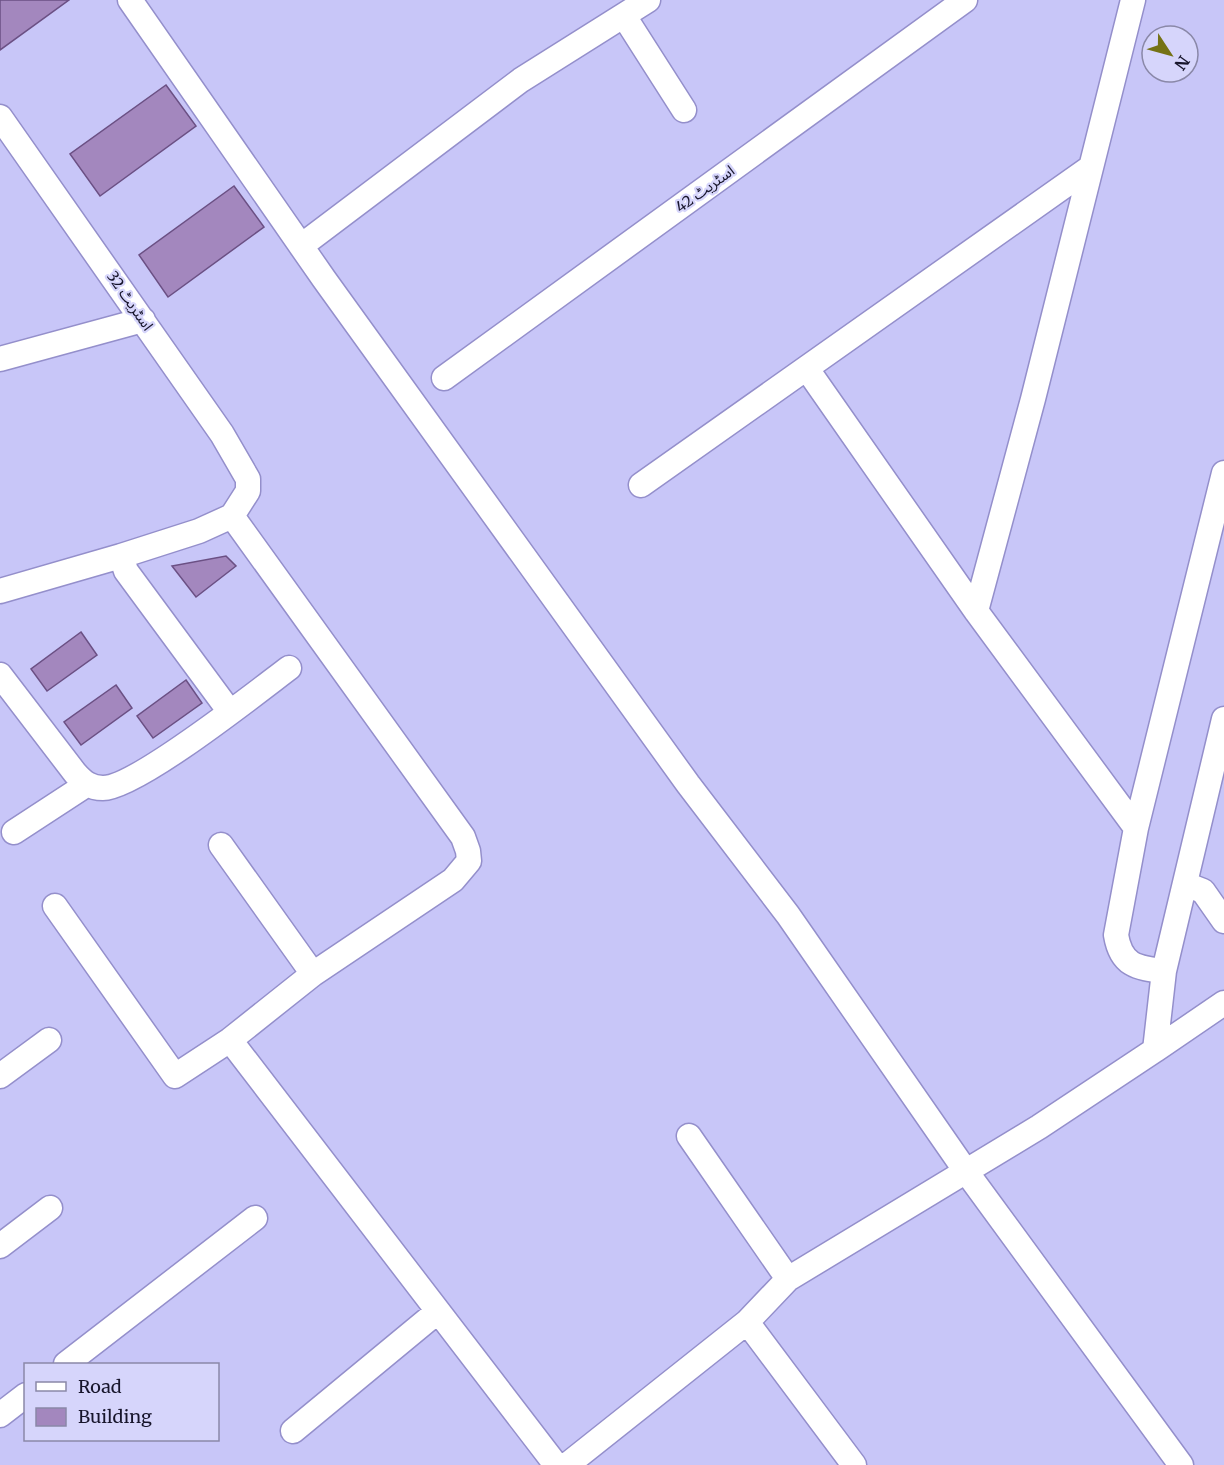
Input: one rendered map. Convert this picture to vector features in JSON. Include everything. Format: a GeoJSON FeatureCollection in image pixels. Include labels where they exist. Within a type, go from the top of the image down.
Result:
{"type":"FeatureCollection","features":[{"type":"Feature","properties":{"kind":"street"},"geometry":{"type":"LineString","coordinates":[[130,0],[301,246],[688,784],[788,915],[965,1170],[1181,1465]]}},
{"type":"Feature","properties":{"kind":"street"},"geometry":{"type":"LineString","coordinates":[[301,246],[521,80],[648,0]]}},
{"type":"Feature","properties":{"kind":"street","name":"اسٹریٹ 42"},"geometry":{"type":"LineString","coordinates":[[444,378],[966,0]]}},
{"type":"Feature","properties":{"kind":"street"},"geometry":{"type":"LineString","coordinates":[[976,611],[1033,399],[1134,0]]}},
{"type":"Feature","properties":{"kind":"street"},"geometry":{"type":"LineString","coordinates":[[624,16],[684,110]]}},
{"type":"Feature","properties":{"kind":"street","name":"اسٹریٹ 32"},"geometry":{"type":"LineString","coordinates":[[0,117],[222,434],[248,479],[248,491],[232,516]]}},
{"type":"Feature","properties":{"kind":"street"},"geometry":{"type":"LineString","coordinates":[[641,485],[1091,167]]}},
{"type":"Feature","properties":{"kind":"street"},"geometry":{"type":"LineString","coordinates":[[0,359],[143,320]]}},
{"type":"Feature","properties":{"kind":"street"},"geometry":{"type":"LineString","coordinates":[[807,369],[976,611],[1136,828]]}},
{"type":"Feature","properties":{"kind":"street"},"geometry":{"type":"LineString","coordinates":[[1164,971],[1146,969],[1132,964],[1119,951],[1116,934],[1136,828],[1224,473]]}},
{"type":"Feature","properties":{"kind":"street"},"geometry":{"type":"LineString","coordinates":[[0,591],[199,531],[232,516],[463,837],[468,851],[469,861],[453,879],[313,974],[230,1040],[175,1076],[55,906]]}},
{"type":"Feature","properties":{"kind":"street"},"geometry":{"type":"LineString","coordinates":[[121,556],[126,571],[230,712]]}},
{"type":"Feature","properties":{"kind":"street"},"geometry":{"type":"LineString","coordinates":[[0,675],[75,773],[86,785],[103,788],[122,784],[164,758],[289,668]]}},
{"type":"Feature","properties":{"kind":"street"},"geometry":{"type":"LineString","coordinates":[[1155,1050],[1164,971],[1223,729]]}},
{"type":"Feature","properties":{"kind":"street"},"geometry":{"type":"LineString","coordinates":[[14,832],[86,785]]}},
{"type":"Feature","properties":{"kind":"street"},"geometry":{"type":"LineString","coordinates":[[221,845],[313,974]]}},
{"type":"Feature","properties":{"kind":"street"},"geometry":{"type":"LineString","coordinates":[[1185,884],[1203,891],[1224,921]]}},
{"type":"Feature","properties":{"kind":"street"},"geometry":{"type":"LineString","coordinates":[[567,1465],[747,1322],[788,1279],[1039,1126],[1224,1003]]}},
{"type":"Feature","properties":{"kind":"street"},"geometry":{"type":"LineString","coordinates":[[0,1076],[50,1040]]}},
{"type":"Feature","properties":{"kind":"street"},"geometry":{"type":"LineString","coordinates":[[230,1040],[556,1465]]}},
{"type":"Feature","properties":{"kind":"street"},"geometry":{"type":"LineString","coordinates":[[689,1136],[788,1279]]}},
{"type":"Feature","properties":{"kind":"street"},"geometry":{"type":"LineString","coordinates":[[0,1246],[50,1208]]}},
{"type":"Feature","properties":{"kind":"street"},"geometry":{"type":"LineString","coordinates":[[69,1363],[255,1218]]}},
{"type":"Feature","properties":{"kind":"street"},"geometry":{"type":"LineString","coordinates":[[293,1431],[437,1312]]}},
{"type":"Feature","properties":{"kind":"street"},"geometry":{"type":"LineString","coordinates":[[747,1322],[854,1465]]}},
{"type":"Feature","properties":{"kind":"street"},"geometry":{"type":"LineString","coordinates":[[0,1415],[24,1397]]}},
{"type":"Feature","properties":{"kind":"building"},"geometry":{"type":"Polygon","coordinates":[[[0,0],[69,0],[0,50],[0,0]]]}},
{"type":"Feature","properties":{"kind":"building"},"geometry":{"type":"Polygon","coordinates":[[[166,85],[196,126],[100,196],[70,154],[166,85]]]}},
{"type":"Feature","properties":{"kind":"building"},"geometry":{"type":"Polygon","coordinates":[[[234,186],[264,227],[168,297],[139,255],[234,186]]]}},
{"type":"Feature","properties":{"kind":"building"},"geometry":{"type":"Polygon","coordinates":[[[226,556],[236,566],[196,597],[172,566],[226,556]]]}},
{"type":"Feature","properties":{"kind":"building"},"geometry":{"type":"Polygon","coordinates":[[[81,632],[97,655],[47,691],[31,669],[81,632]]]}},
{"type":"Feature","properties":{"kind":"building"},"geometry":{"type":"Polygon","coordinates":[[[186,680],[202,703],[153,738],[137,716],[186,680]]]}},
{"type":"Feature","properties":{"kind":"building"},"geometry":{"type":"Polygon","coordinates":[[[116,685],[132,708],[81,745],[64,722],[116,685]]]}}]}
